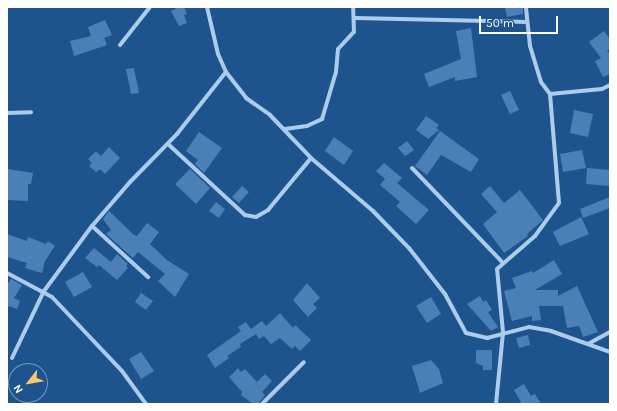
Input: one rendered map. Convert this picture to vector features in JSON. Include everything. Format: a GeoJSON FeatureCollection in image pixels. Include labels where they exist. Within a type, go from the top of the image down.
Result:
{"type":"FeatureCollection","features":[{"type":"Feature","properties":{"kind":"street"},"geometry":{"type":"LineString","coordinates":[[120,45],[150,7]]}},
{"type":"Feature","properties":{"kind":"street"},"geometry":{"type":"LineString","coordinates":[[207,7],[218,54],[226,72],[246,98],[285,129],[311,158],[373,211],[409,248],[445,294],[466,333],[487,338],[503,332],[529,327],[551,331],[610,352]]}},
{"type":"Feature","properties":{"kind":"street"},"geometry":{"type":"LineString","coordinates":[[285,129],[307,126],[322,119],[328,107],[336,72],[338,49],[354,32],[355,18],[353,7]]}},
{"type":"Feature","properties":{"kind":"street"},"geometry":{"type":"LineString","coordinates":[[496,404],[503,332],[496,275],[502,262],[535,236],[552,216],[559,203],[550,94],[541,82],[526,22],[526,7]]}},
{"type":"Feature","properties":{"kind":"street"},"geometry":{"type":"LineString","coordinates":[[355,18],[526,22]]}},
{"type":"Feature","properties":{"kind":"street"},"geometry":{"type":"LineString","coordinates":[[12,358],[44,291],[92,226],[130,182],[168,144],[226,72]]}},
{"type":"Feature","properties":{"kind":"street"},"geometry":{"type":"LineString","coordinates":[[550,94],[610,85]]}},
{"type":"Feature","properties":{"kind":"street"},"geometry":{"type":"LineString","coordinates":[[7,113],[31,112]]}},
{"type":"Feature","properties":{"kind":"street"},"geometry":{"type":"LineString","coordinates":[[168,144],[245,215],[256,217],[268,210],[311,158]]}},
{"type":"Feature","properties":{"kind":"street"},"geometry":{"type":"LineString","coordinates":[[412,168],[502,262]]}},
{"type":"Feature","properties":{"kind":"street"},"geometry":{"type":"LineString","coordinates":[[92,226],[148,277]]}},
{"type":"Feature","properties":{"kind":"street"},"geometry":{"type":"LineString","coordinates":[[7,273],[44,291],[122,371],[146,404]]}},
{"type":"Feature","properties":{"kind":"street"},"geometry":{"type":"LineString","coordinates":[[588,344],[610,332]]}},
{"type":"Feature","properties":{"kind":"street"},"geometry":{"type":"LineString","coordinates":[[262,404],[304,362]]}},
{"type":"Feature","properties":{"kind":"building"},"geometry":{"type":"Polygon","coordinates":[[[179,7],[184,7],[187,14],[184,15],[187,23],[179,26],[171,11],[179,7]]]}},
{"type":"Feature","properties":{"kind":"building"},"geometry":{"type":"Polygon","coordinates":[[[505,7],[523,7],[523,14],[507,17],[505,7]]]}},
{"type":"Feature","properties":{"kind":"building"},"geometry":{"type":"Polygon","coordinates":[[[105,20],[112,35],[104,38],[107,45],[74,56],[70,41],[91,36],[88,27],[105,20]]]}},
{"type":"Feature","properties":{"kind":"building"},"geometry":{"type":"Polygon","coordinates":[[[471,28],[477,77],[455,81],[455,77],[429,87],[424,74],[461,59],[456,31],[471,28]]]}},
{"type":"Feature","properties":{"kind":"building"},"geometry":{"type":"Polygon","coordinates":[[[604,31],[610,39],[610,48],[607,51],[610,54],[610,74],[603,77],[595,61],[601,58],[589,42],[604,31]]]}},
{"type":"Feature","properties":{"kind":"building"},"geometry":{"type":"Polygon","coordinates":[[[134,68],[139,93],[131,94],[126,69],[134,68]]]}},
{"type":"Feature","properties":{"kind":"building"},"geometry":{"type":"Polygon","coordinates":[[[510,91],[519,110],[510,114],[501,95],[510,91]]]}},
{"type":"Feature","properties":{"kind":"building"},"geometry":{"type":"Polygon","coordinates":[[[574,110],[593,114],[588,137],[570,133],[574,110]]]}},
{"type":"Feature","properties":{"kind":"building"},"geometry":{"type":"Polygon","coordinates":[[[426,116],[439,125],[436,128],[439,130],[428,139],[416,130],[426,116]]]}},
{"type":"Feature","properties":{"kind":"building"},"geometry":{"type":"Polygon","coordinates":[[[440,131],[479,159],[471,172],[441,155],[427,175],[415,166],[440,131]]]}},
{"type":"Feature","properties":{"kind":"building"},"geometry":{"type":"Polygon","coordinates":[[[199,132],[222,148],[204,173],[195,164],[198,160],[186,151],[199,132]]]}},
{"type":"Feature","properties":{"kind":"building"},"geometry":{"type":"Polygon","coordinates":[[[334,137],[353,151],[344,165],[325,151],[334,137]]]}},
{"type":"Feature","properties":{"kind":"building"},"geometry":{"type":"Polygon","coordinates":[[[407,141],[414,150],[405,156],[398,148],[407,141]]]}},
{"type":"Feature","properties":{"kind":"building"},"geometry":{"type":"Polygon","coordinates":[[[109,147],[120,158],[105,174],[100,169],[96,172],[89,166],[92,163],[88,159],[96,151],[101,156],[109,147]]]}},
{"type":"Feature","properties":{"kind":"building"},"geometry":{"type":"Polygon","coordinates":[[[582,150],[586,168],[563,172],[560,154],[582,150]]]}},
{"type":"Feature","properties":{"kind":"building"},"geometry":{"type":"Polygon","coordinates":[[[384,163],[402,178],[397,183],[429,210],[416,224],[396,206],[400,202],[380,185],[385,179],[376,171],[384,163]]]}},
{"type":"Feature","properties":{"kind":"building"},"geometry":{"type":"Polygon","coordinates":[[[587,168],[610,170],[610,186],[586,184],[587,168]]]}},
{"type":"Feature","properties":{"kind":"building"},"geometry":{"type":"Polygon","coordinates":[[[7,169],[33,173],[31,184],[28,184],[28,201],[7,200],[7,169]]]}},
{"type":"Feature","properties":{"kind":"building"},"geometry":{"type":"Polygon","coordinates":[[[190,169],[210,188],[196,204],[175,184],[190,169]]]}},
{"type":"Feature","properties":{"kind":"building"},"geometry":{"type":"Polygon","coordinates":[[[242,186],[249,192],[239,203],[232,197],[242,186]]]}},
{"type":"Feature","properties":{"kind":"building"},"geometry":{"type":"Polygon","coordinates":[[[490,186],[504,203],[520,190],[543,220],[527,234],[528,236],[504,253],[483,224],[497,212],[481,194],[490,186]]]}},
{"type":"Feature","properties":{"kind":"building"},"geometry":{"type":"Polygon","coordinates":[[[610,197],[610,208],[583,218],[580,209],[610,197]]]}},
{"type":"Feature","properties":{"kind":"building"},"geometry":{"type":"Polygon","coordinates":[[[216,202],[225,209],[219,218],[209,211],[216,202]]]}},
{"type":"Feature","properties":{"kind":"building"},"geometry":{"type":"Polygon","coordinates":[[[109,211],[134,235],[137,236],[147,223],[159,232],[150,244],[167,260],[189,274],[175,297],[158,281],[165,274],[138,252],[133,258],[106,234],[111,230],[103,219],[109,211]]]}},
{"type":"Feature","properties":{"kind":"building"},"geometry":{"type":"Polygon","coordinates":[[[581,217],[589,234],[560,246],[553,232],[581,217]]]}},
{"type":"Feature","properties":{"kind":"building"},"geometry":{"type":"Polygon","coordinates":[[[7,234],[27,241],[28,237],[46,244],[48,241],[55,246],[45,261],[42,273],[25,268],[27,263],[7,257],[7,234]]]}},
{"type":"Feature","properties":{"kind":"building"},"geometry":{"type":"Polygon","coordinates":[[[94,248],[111,262],[117,254],[128,264],[126,266],[128,268],[117,280],[99,265],[97,267],[85,258],[94,248]]]}},
{"type":"Feature","properties":{"kind":"building"},"geometry":{"type":"Polygon","coordinates":[[[554,260],[562,274],[535,290],[558,290],[558,296],[577,286],[598,332],[583,337],[579,326],[567,328],[563,306],[539,306],[541,320],[532,321],[532,316],[512,321],[504,291],[516,288],[512,278],[532,271],[533,273],[554,260]]]}},
{"type":"Feature","properties":{"kind":"building"},"geometry":{"type":"Polygon","coordinates":[[[83,272],[92,287],[74,297],[65,282],[83,272]]]}},
{"type":"Feature","properties":{"kind":"building"},"geometry":{"type":"Polygon","coordinates":[[[11,279],[22,285],[14,298],[20,301],[17,309],[9,306],[7,309],[7,285],[11,279]]]}},
{"type":"Feature","properties":{"kind":"building"},"geometry":{"type":"Polygon","coordinates":[[[307,283],[320,298],[313,304],[317,308],[308,317],[293,300],[307,283]]]}},
{"type":"Feature","properties":{"kind":"building"},"geometry":{"type":"Polygon","coordinates":[[[141,293],[153,301],[146,310],[135,302],[141,293]]]}},
{"type":"Feature","properties":{"kind":"building"},"geometry":{"type":"Polygon","coordinates":[[[480,296],[483,302],[486,300],[492,310],[488,312],[498,327],[491,331],[467,304],[480,296]]]}},
{"type":"Feature","properties":{"kind":"building"},"geometry":{"type":"Polygon","coordinates":[[[431,297],[441,314],[427,323],[416,306],[431,297]]]}},
{"type":"Feature","properties":{"kind":"building"},"geometry":{"type":"Polygon","coordinates":[[[280,313],[293,328],[295,325],[311,340],[300,351],[295,346],[292,349],[280,338],[271,344],[264,336],[259,339],[256,334],[240,344],[241,347],[227,356],[229,358],[215,368],[207,355],[241,331],[238,327],[246,322],[251,329],[262,321],[266,326],[280,313]]]}},
{"type":"Feature","properties":{"kind":"building"},"geometry":{"type":"Polygon","coordinates":[[[528,335],[530,345],[519,348],[516,338],[528,335]]]}},
{"type":"Feature","properties":{"kind":"building"},"geometry":{"type":"Polygon","coordinates":[[[476,350],[492,350],[492,370],[483,370],[483,366],[476,363],[476,350]]]}},
{"type":"Feature","properties":{"kind":"building"},"geometry":{"type":"Polygon","coordinates":[[[141,352],[154,371],[141,379],[129,359],[141,352]]]}},
{"type":"Feature","properties":{"kind":"building"},"geometry":{"type":"Polygon","coordinates":[[[431,360],[439,369],[443,383],[420,393],[412,366],[431,360]]]}},
{"type":"Feature","properties":{"kind":"building"},"geometry":{"type":"Polygon","coordinates":[[[238,368],[241,372],[245,369],[257,382],[265,374],[272,381],[262,392],[265,395],[258,404],[253,404],[241,395],[242,392],[229,377],[238,368]]]}},
{"type":"Feature","properties":{"kind":"building"},"geometry":{"type":"Polygon","coordinates":[[[524,384],[531,396],[535,394],[541,404],[519,404],[521,402],[514,390],[524,384]]]}}]}
